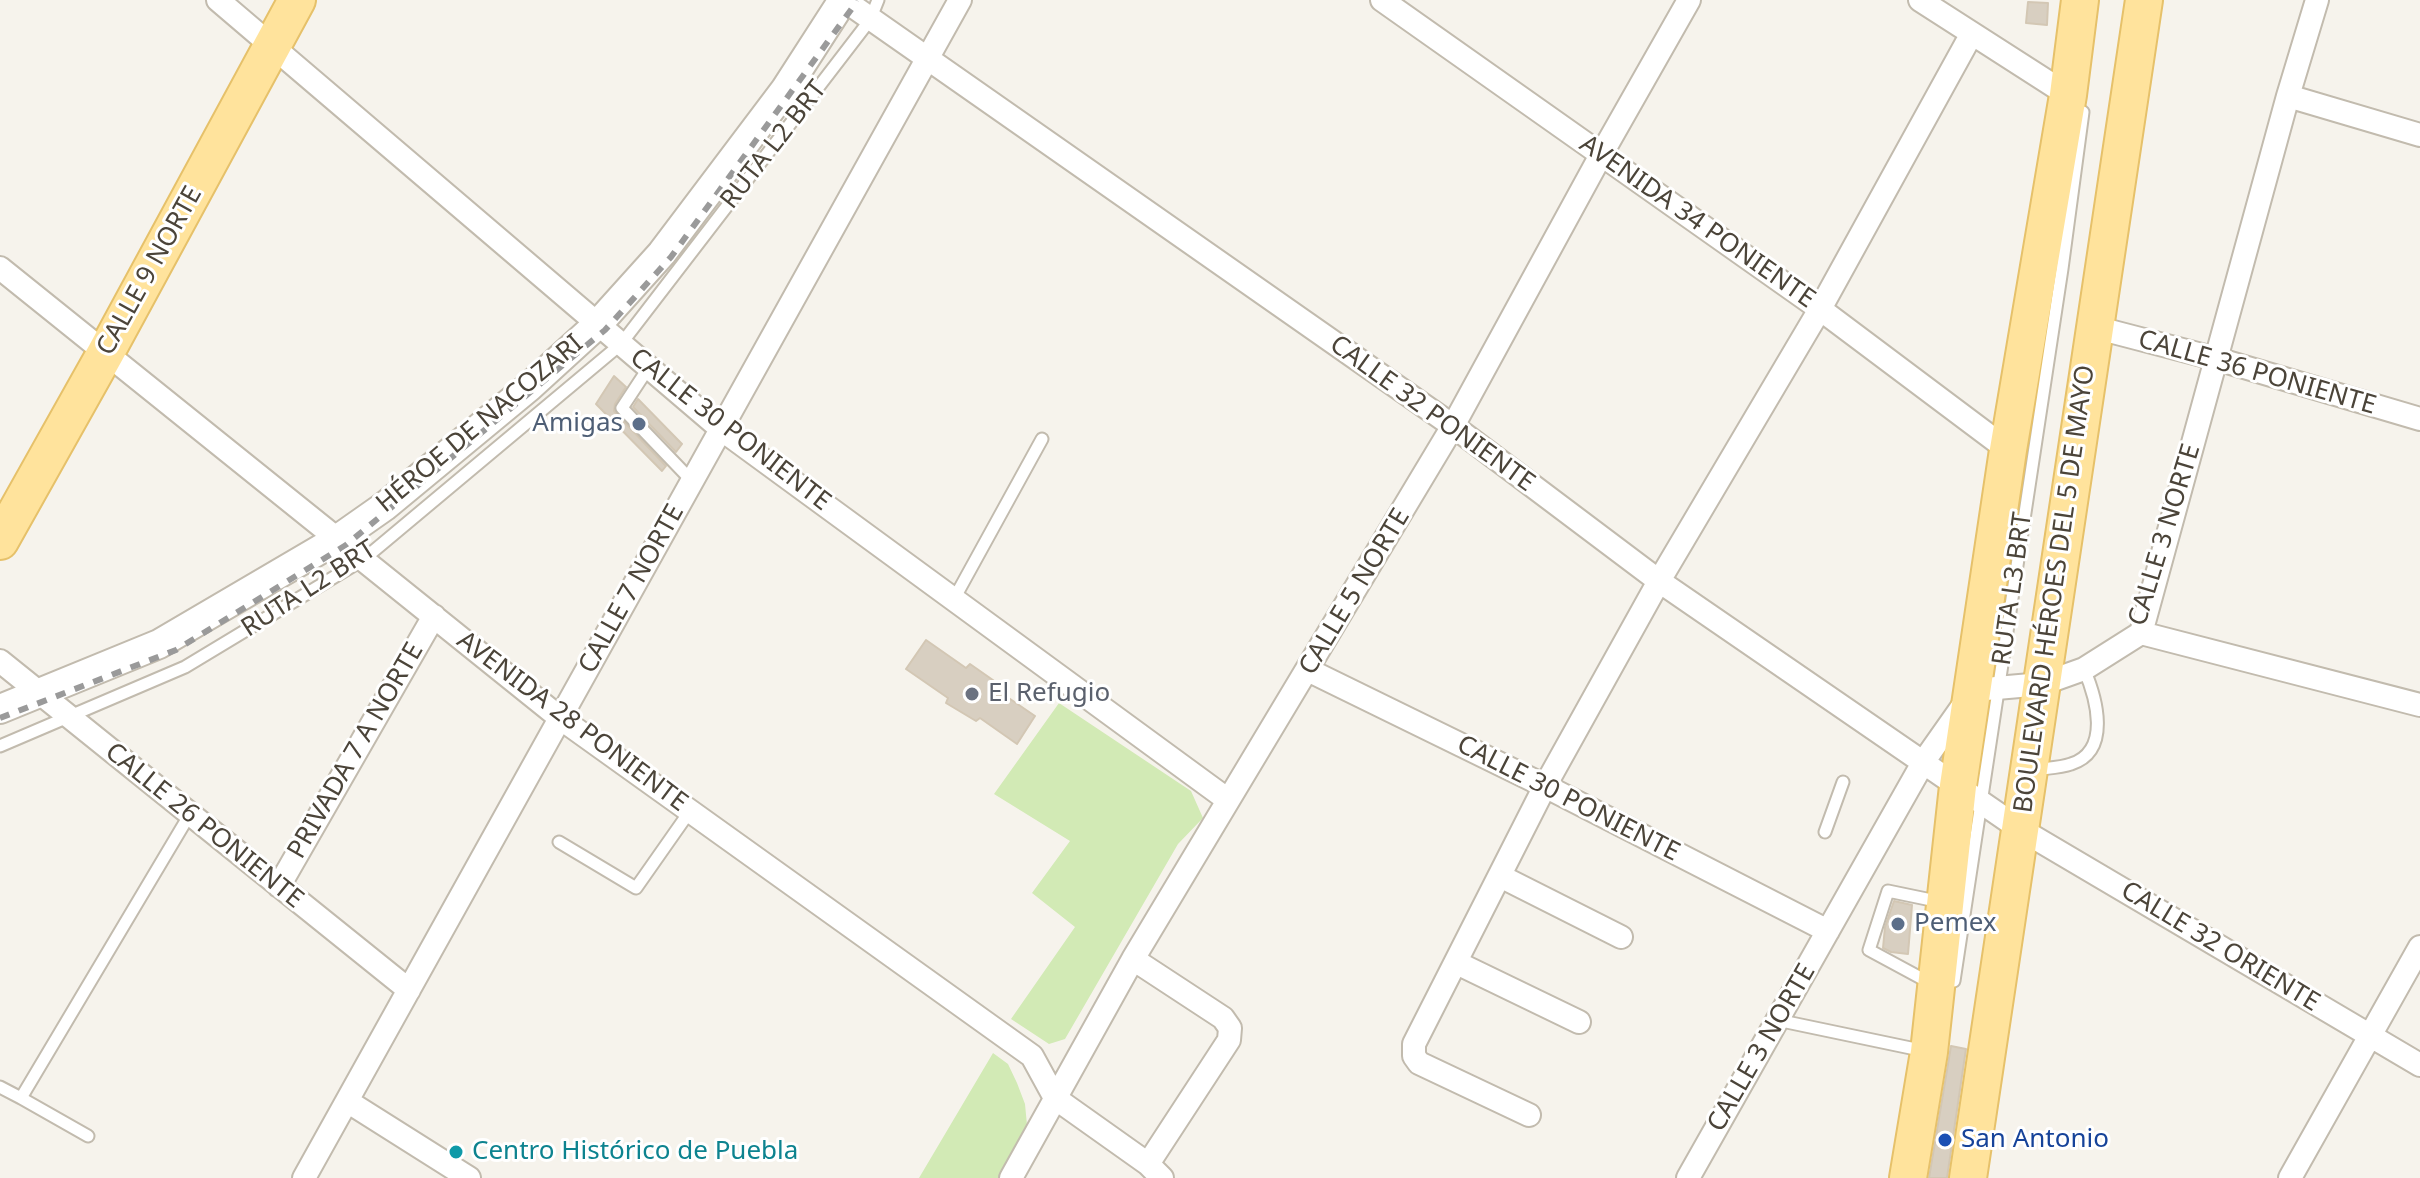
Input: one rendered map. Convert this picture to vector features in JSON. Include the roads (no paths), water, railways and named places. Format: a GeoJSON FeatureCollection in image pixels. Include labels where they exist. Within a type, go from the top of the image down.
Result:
{"type":"FeatureCollection","features":[{"type":"Feature","properties":{"kind":"main road","name":"CALLE 9 NORTE"},"geometry":{"type":"LineString","coordinates":[[0,541],[297,0]]}},
{"type":"Feature","properties":{"kind":"main road"},"geometry":{"type":"LineString","coordinates":[[1908,1178],[1929,1052],[1944,989],[1945,902],[1970,793],[1987,688],[2008,450],[2077,95],[2080,0]]}},
{"type":"Feature","properties":{"kind":"main road","name":"BOULEVARD HÉROES DEL 5 DE MAYO"},"geometry":{"type":"LineString","coordinates":[[1969,1178],[2016,826],[2029,771],[2090,315],[2144,0]]}},
{"type":"Feature","properties":{"kind":"street","name":"CALLE 30 PONIENTE"},"geometry":{"type":"LineString","coordinates":[[218,0],[721,429],[1228,800]]}},
{"type":"Feature","properties":{"kind":"street","name":"CALLE 32 PONIENTE"},"geometry":{"type":"LineString","coordinates":[[844,0],[874,10],[928,58],[1453,426],[1659,581],[2016,826]]}},
{"type":"Feature","properties":{"kind":"street","name":"HÉROE DE NACOZARI"},"geometry":{"type":"LineString","coordinates":[[0,709],[159,644],[338,539],[385,506],[517,397],[627,295],[785,90],[844,0]]}},
{"type":"Feature","properties":{"kind":"street","name":"CALLE 7 NORTE"},"geometry":{"type":"LineString","coordinates":[[304,1178],[960,0]]}},
{"type":"Feature","properties":{"kind":"street","name":"AVENIDA 34 PONIENTE"},"geometry":{"type":"LineString","coordinates":[[1382,0],[1820,309],[2008,450]]}},
{"type":"Feature","properties":{"kind":"street","name":"CALLE 5 NORTE"},"geometry":{"type":"LineString","coordinates":[[1011,1178],[1133,959],[1453,426],[1689,0]]}},
{"type":"Feature","properties":{"kind":"street"},"geometry":{"type":"LineString","coordinates":[[1920,0],[1971,35],[2077,95]]}},
{"type":"Feature","properties":{"kind":"street","name":"CALLE 3 NORTE"},"geometry":{"type":"LineString","coordinates":[[1688,1178],[1924,761],[1987,688],[2039,685],[2084,669],[2141,633],[2317,0]]}},
{"type":"Feature","properties":{"kind":"street"},"geometry":{"type":"LineString","coordinates":[[1529,1115],[1419,1063],[1414,1056],[1414,1044],[1545,786],[1659,581],[1820,309],[1971,35]]}},
{"type":"Feature","properties":{"kind":"street"},"geometry":{"type":"LineString","coordinates":[[2288,96],[2420,135]]}},
{"type":"Feature","properties":{"kind":"street","name":"AVENIDA 28 PONIENTE"},"geometry":{"type":"LineString","coordinates":[[0,268],[560,718],[1032,1056],[1055,1098],[1155,1171]]}},
{"type":"Feature","properties":{"kind":"street","name":"CALLE 36 PONIENTE"},"geometry":{"type":"LineString","coordinates":[[2090,315],[2217,359],[2420,419]]}},
{"type":"Feature","properties":{"kind":"street","name":"PRIVADA 7 A NORTE"},"geometry":{"type":"LineString","coordinates":[[279,886],[434,616]]}},
{"type":"Feature","properties":{"kind":"street"},"geometry":{"type":"LineString","coordinates":[[2141,633],[2419,703]]}},
{"type":"Feature","properties":{"kind":"street","name":"CALLE 26 PONIENTE"},"geometry":{"type":"LineString","coordinates":[[0,661],[409,990]]}},
{"type":"Feature","properties":{"kind":"street","name":"CALLE 30 PONIENTE"},"geometry":{"type":"LineString","coordinates":[[1308,670],[1545,786],[1828,931]]}},
{"type":"Feature","properties":{"kind":"street","name":"CALLE 32 ORIENTE"},"geometry":{"type":"LineString","coordinates":[[2016,826],[2420,1065]]}},
{"type":"Feature","properties":{"kind":"street"},"geometry":{"type":"LineString","coordinates":[[1500,876],[1621,937]]}},
{"type":"Feature","properties":{"kind":"street"},"geometry":{"type":"LineString","coordinates":[[2290,1178],[2420,947]]}},
{"type":"Feature","properties":{"kind":"street"},"geometry":{"type":"LineString","coordinates":[[1133,959],[1223,1018],[1230,1028],[1229,1040],[1155,1171]]}},
{"type":"Feature","properties":{"kind":"street"},"geometry":{"type":"LineString","coordinates":[[1457,963],[1579,1022]]}},
{"type":"Feature","properties":{"kind":"street"},"geometry":{"type":"LineString","coordinates":[[347,1101],[469,1178]]}},
{"type":"Feature","properties":{"kind":"lane","name":"RUTA L2 BRT"},"geometry":{"type":"LineString","coordinates":[[0,746],[185,667],[364,559],[621,344],[874,10]]}},
{"type":"Feature","properties":{"kind":"lane","name":"RUTA L3 BRT"},"geometry":{"type":"LineString","coordinates":[[1987,688],[2016,564],[2062,269],[2077,95]]}},
{"type":"Feature","properties":{"kind":"lane"},"geometry":{"type":"LineString","coordinates":[[649,367],[622,408],[692,481]]}},
{"type":"Feature","properties":{"kind":"lane"},"geometry":{"type":"LineString","coordinates":[[954,599],[1042,439]]}},
{"type":"Feature","properties":{"kind":"lane"},"geometry":{"type":"LineString","coordinates":[[2029,771],[2073,764],[2092,750],[2098,713],[2084,669]]}},
{"type":"Feature","properties":{"kind":"lane","name":"RUTA L3 BRT"},"geometry":{"type":"LineString","coordinates":[[1958,1178],[2039,685]]}},
{"type":"Feature","properties":{"kind":"lane"},"geometry":{"type":"LineString","coordinates":[[1825,832],[1843,782]]}},
{"type":"Feature","properties":{"kind":"lane"},"geometry":{"type":"LineString","coordinates":[[1945,902],[1888,891],[1869,950],[1944,989],[1970,887],[1970,793]]}},
{"type":"Feature","properties":{"kind":"lane"},"geometry":{"type":"LineString","coordinates":[[559,842],[636,888],[690,811]]}},
{"type":"Feature","properties":{"kind":"lane"},"geometry":{"type":"LineString","coordinates":[[21,1098],[190,814]]}},
{"type":"Feature","properties":{"kind":"lane"},"geometry":{"type":"LineString","coordinates":[[1777,1020],[1929,1052]]}},
{"type":"Feature","properties":{"kind":"lane"},"geometry":{"type":"LineString","coordinates":[[0,1087],[88,1136]]}},
{"type":"Feature","properties":{"kind":"railway"},"geometry":{"type":"LineString","coordinates":[[0,718],[176,650],[346,545],[605,330],[671,257],[856,0]]}},
{"type":"Feature","properties":{"kind":"place","name":"Amigas"},"geometry":{"type":"Point","coordinates":[639,424]}},
{"type":"Feature","properties":{"kind":"place","name":"El Refugio"},"geometry":{"type":"Point","coordinates":[972,694]}},
{"type":"Feature","properties":{"kind":"place","name":"Pemex"},"geometry":{"type":"Point","coordinates":[1898,924]}},
{"type":"Feature","properties":{"kind":"place","name":"San Antonio"},"geometry":{"type":"Point","coordinates":[1945,1140]}},
{"type":"Feature","properties":{"kind":"place","name":"Centro Histórico de Puebla"},"geometry":{"type":"Point","coordinates":[456,1152]}}]}
